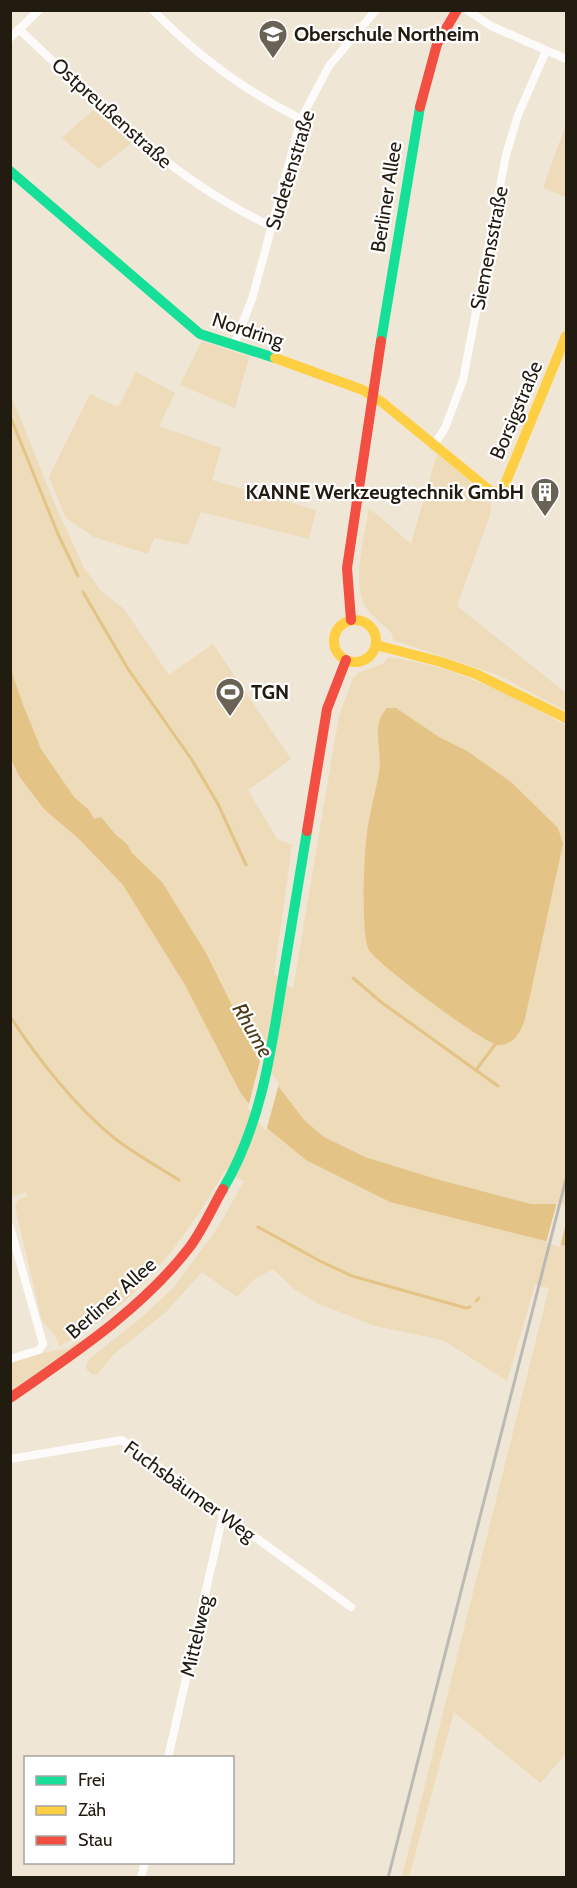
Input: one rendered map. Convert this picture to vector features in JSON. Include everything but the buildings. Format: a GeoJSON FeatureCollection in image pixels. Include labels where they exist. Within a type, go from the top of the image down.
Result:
{"type":"FeatureCollection","features":[{"type":"Feature","properties":{"kind":"main road","name":"Berliner Allee"},"geometry":{"type":"LineString","coordinates":[[351,620],[347,568],[422,93],[437,44],[446,25],[457,10]]}},
{"type":"Feature","properties":{"kind":"main road","name":"Nordring"},"geometry":{"type":"LineString","coordinates":[[10,171],[200,334],[320,373],[373,395],[493,493]]}},
{"type":"Feature","properties":{"kind":"main road","name":"Borsigstraße"},"geometry":{"type":"LineString","coordinates":[[493,493],[503,489],[567,336]]}},
{"type":"Feature","properties":{"kind":"main road"},"geometry":{"type":"LineString","coordinates":[[351,620],[363,621],[372,628],[376,645],[370,656],[363,661],[355,662],[346,660],[337,651],[334,638],[340,627],[351,620]]}},
{"type":"Feature","properties":{"kind":"main road"},"geometry":{"type":"LineString","coordinates":[[376,645],[476,674],[567,718]]}},
{"type":"Feature","properties":{"kind":"main road","name":"Berliner Allee"},"geometry":{"type":"LineString","coordinates":[[10,1398],[98,1336],[160,1282],[190,1247],[233,1174],[255,1118],[267,1075],[327,710],[346,660]]}},
{"type":"Feature","properties":{"kind":"street"},"geometry":{"type":"LineString","coordinates":[[10,38],[39,10]]}},
{"type":"Feature","properties":{"kind":"street"},"geometry":{"type":"LineString","coordinates":[[153,10],[225,75],[265,101],[301,119]]}},
{"type":"Feature","properties":{"kind":"street","name":"Sudetenstraße"},"geometry":{"type":"LineString","coordinates":[[234,345],[252,299],[301,119],[329,66],[376,10]]}},
{"type":"Feature","properties":{"kind":"street"},"geometry":{"type":"LineString","coordinates":[[467,10],[491,26],[567,59]]}},
{"type":"Feature","properties":{"kind":"street","name":"Ostpreußenstraße"},"geometry":{"type":"LineString","coordinates":[[19,29],[124,128],[178,172],[242,213],[273,226]]}},
{"type":"Feature","properties":{"kind":"street","name":"Siemensstraße"},"geometry":{"type":"LineString","coordinates":[[434,445],[445,428],[463,380],[506,155],[518,115],[546,51]]}},
{"type":"Feature","properties":{"kind":"street"},"geometry":{"type":"LineString","coordinates":[[10,1227],[43,1344],[39,1350],[10,1359]]}},
{"type":"Feature","properties":{"kind":"street","name":"Fuchsbäumer Weg"},"geometry":{"type":"LineString","coordinates":[[10,1459],[122,1440],[351,1607]]}},
{"type":"Feature","properties":{"kind":"street","name":"Mittelweg"},"geometry":{"type":"LineString","coordinates":[[168,1756],[223,1515]]}},
{"type":"Feature","properties":{"kind":"shaded area"},"geometry":{"type":"Polygon","coordinates":[[[93,110],[131,143],[99,169],[62,138],[93,110]]]}},
{"type":"Feature","properties":{"kind":"shaded area"},"geometry":{"type":"Polygon","coordinates":[[[566,124],[566,194],[565,197],[543,188],[566,124]]]}},
{"type":"Feature","properties":{"kind":"shaded area"},"geometry":{"type":"Polygon","coordinates":[[[202,341],[249,357],[235,408],[180,385],[202,341]]]}},
{"type":"Feature","properties":{"kind":"shaded area"},"geometry":{"type":"Polygon","coordinates":[[[136,372],[175,393],[159,426],[221,448],[212,480],[316,510],[309,539],[201,512],[188,545],[154,538],[148,554],[94,537],[66,518],[49,477],[90,394],[118,407],[136,372]]]}},
{"type":"Feature","properties":{"kind":"shaded area"},"geometry":{"type":"Polygon","coordinates":[[[10,393],[54,502],[84,568],[101,591],[124,609],[169,675],[213,644],[291,759],[248,790],[277,839],[292,845],[274,974],[293,989],[339,716],[353,678],[358,673],[384,663],[389,657],[413,661],[459,674],[503,692],[566,726],[566,1754],[540,1783],[454,1712],[409,1877],[402,1877],[549,1288],[535,1285],[507,1381],[443,1340],[375,1326],[317,1303],[294,1289],[273,1269],[256,1278],[237,1297],[202,1272],[167,1311],[113,1355],[97,1375],[91,1374],[86,1368],[88,1360],[142,1317],[174,1287],[219,1226],[244,1181],[225,1170],[175,1247],[134,1292],[111,1312],[60,1346],[54,1334],[42,1321],[15,1207],[18,1200],[27,1196],[25,1192],[11,1197],[10,1194],[10,393]]]}},
{"type":"Feature","properties":{"kind":"shaded area"},"geometry":{"type":"Polygon","coordinates":[[[437,454],[490,497],[491,512],[457,606],[566,693],[566,711],[498,675],[393,640],[392,634],[363,602],[360,592],[359,568],[369,508],[411,544],[437,454]]]}},
{"type":"Feature","properties":{"kind":"shaded area"},"geometry":{"type":"Polygon","coordinates":[[[10,667],[41,749],[74,797],[89,810],[94,819],[101,817],[127,844],[132,853],[162,882],[206,953],[260,1062],[304,1120],[324,1137],[365,1157],[436,1179],[531,1204],[556,1204],[566,1208],[566,1246],[390,1202],[306,1160],[267,1128],[240,1092],[185,985],[123,885],[79,839],[44,809],[19,776],[11,759],[10,667]]]}},
{"type":"Feature","properties":{"kind":"shaded area"},"geometry":{"type":"Polygon","coordinates":[[[387,708],[396,708],[439,737],[467,751],[511,782],[558,828],[563,844],[526,1014],[517,1035],[504,1045],[489,1041],[473,1031],[410,986],[369,950],[366,942],[365,851],[380,765],[379,723],[387,708]]]}},
{"type":"Feature","properties":{"kind":"shaded area"},"geometry":{"type":"Polygon","coordinates":[[[80,1341],[81,1343],[11,1391],[11,1363],[42,1353],[66,1349],[80,1341]]]}},
{"type":"Feature","properties":{"kind":"pier"},"geometry":{"type":"Polygon","coordinates":[[[261,1057],[279,1084],[266,1131],[248,1108],[261,1057]]]}},
{"type":"Feature","properties":{"kind":"pier"},"geometry":{"type":"Polygon","coordinates":[[[557,1202],[566,1205],[566,1223],[560,1247],[546,1243],[557,1202]]]}},
{"type":"Feature","properties":{"kind":"waterway"},"geometry":{"type":"LineString","coordinates":[[10,416],[58,534],[78,576]]}},
{"type":"Feature","properties":{"kind":"waterway"},"geometry":{"type":"LineString","coordinates":[[83,592],[128,669],[192,760],[218,804],[246,865]]}},
{"type":"Feature","properties":{"kind":"waterway"},"geometry":{"type":"LineString","coordinates":[[353,978],[381,1002],[498,1086]]}},
{"type":"Feature","properties":{"kind":"waterway"},"geometry":{"type":"LineString","coordinates":[[10,1016],[57,1081],[99,1125],[113,1137],[179,1180]]}},
{"type":"Feature","properties":{"kind":"waterway"},"geometry":{"type":"LineString","coordinates":[[476,1070],[497,1042]]}},
{"type":"Feature","properties":{"kind":"waterway"},"geometry":{"type":"LineString","coordinates":[[258,1227],[352,1276],[466,1308],[470,1307]]}},
{"type":"Feature","properties":{"kind":"waterway"},"geometry":{"type":"LineString","coordinates":[[476,1301],[479,1298]]}},
{"type":"Feature","properties":{"kind":"railway"},"geometry":{"type":"LineString","coordinates":[[388,1878],[566,1179]]}},
{"type":"Feature","properties":{"kind":"traffic: fast"},"geometry":{"type":"LineString","coordinates":[[381,341],[420,107]]}},
{"type":"Feature","properties":{"kind":"traffic: fast"},"geometry":{"type":"LineString","coordinates":[[10,171],[200,334],[275,358]]}},
{"type":"Feature","properties":{"kind":"traffic: fast"},"geometry":{"type":"LineString","coordinates":[[223,1189],[246,1141],[262,1092],[307,831]]}},
{"type":"Feature","properties":{"kind":"traffic: slow"},"geometry":{"type":"LineString","coordinates":[[275,358],[363,390],[383,403],[493,493],[503,489],[566,336]]}},
{"type":"Feature","properties":{"kind":"traffic: slow"},"geometry":{"type":"LineString","coordinates":[[355,620],[370,626],[376,641],[370,656],[355,662],[340,656],[334,641],[340,626],[355,620]]}},
{"type":"Feature","properties":{"kind":"traffic: slow"},"geometry":{"type":"LineString","coordinates":[[376,645],[476,674],[566,718]]}},
{"type":"Feature","properties":{"kind":"traffic: jam"},"geometry":{"type":"LineString","coordinates":[[420,107],[437,44],[457,10]]}},
{"type":"Feature","properties":{"kind":"traffic: jam"},"geometry":{"type":"LineString","coordinates":[[351,620],[347,568],[381,341]]}},
{"type":"Feature","properties":{"kind":"traffic: jam"},"geometry":{"type":"LineString","coordinates":[[307,831],[327,709],[346,660]]}},
{"type":"Feature","properties":{"kind":"traffic: jam"},"geometry":{"type":"LineString","coordinates":[[10,1398],[105,1330],[150,1291],[189,1248],[223,1189]]}},
{"type":"Feature","properties":{"kind":"place","name":"Oberschule Northeim"},"geometry":{"type":"Point","coordinates":[273,60]}},
{"type":"Feature","properties":{"kind":"place","name":"KANNE Werkzeugtechnik GmbH"},"geometry":{"type":"Point","coordinates":[545,518]}},
{"type":"Feature","properties":{"kind":"place","name":"TGN"},"geometry":{"type":"Point","coordinates":[230,718]}},
{"type":"Feature","properties":{"kind":"water label","name":"Rhume"},"geometry":{"type":"Point","coordinates":[253,1030]}}]}
